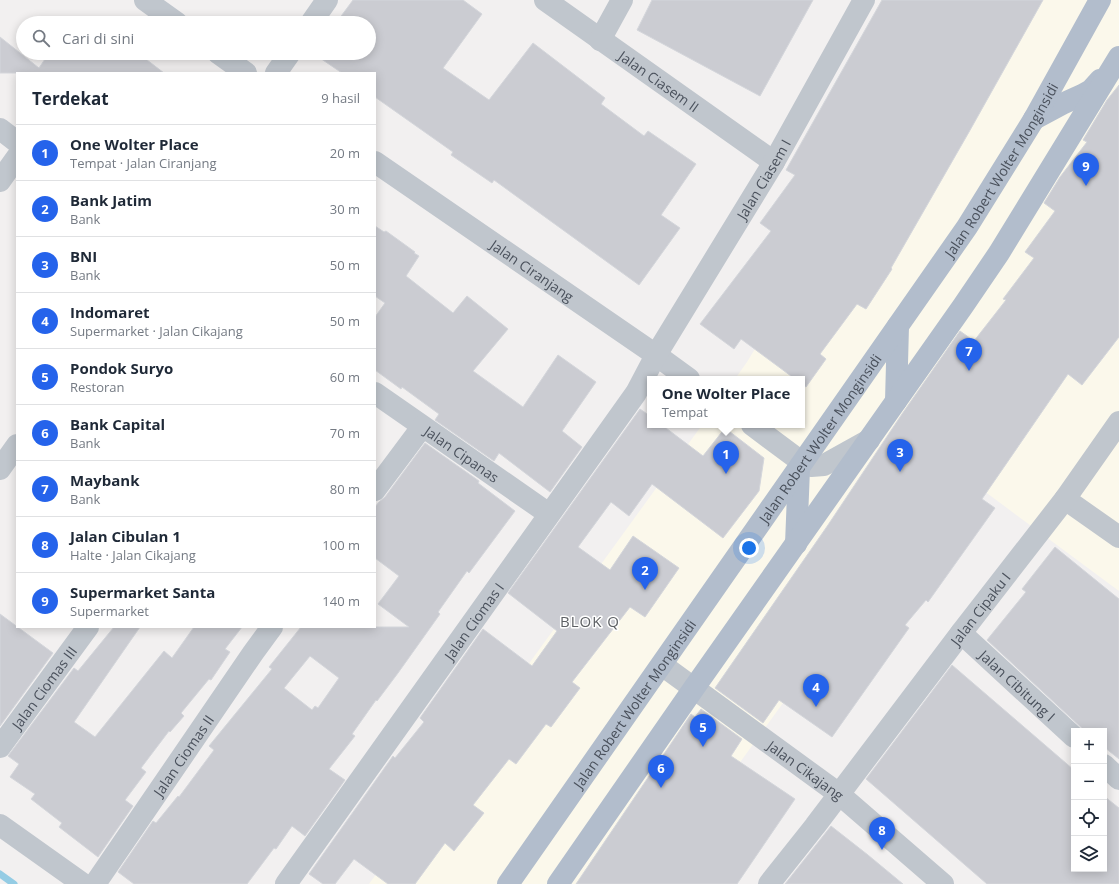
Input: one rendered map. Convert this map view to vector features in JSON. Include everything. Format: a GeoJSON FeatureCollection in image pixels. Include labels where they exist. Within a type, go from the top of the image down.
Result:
{"type":"FeatureCollection","features":[{"type":"Feature","properties":{"kind":"main road","name":"Jalan Robert Wolter Monginsidi"},"geometry":{"type":"LineString","coordinates":[[508,884],[967,227],[1034,119],[1100,0]]}},
{"type":"Feature","properties":{"kind":"main road"},"geometry":{"type":"LineString","coordinates":[[1034,119],[1091,90],[1118,60]]}},
{"type":"Feature","properties":{"kind":"main road"},"geometry":{"type":"LineString","coordinates":[[558,884],[999,253],[1118,60]]}},
{"type":"Feature","properties":{"kind":"main road"},"geometry":{"type":"LineString","coordinates":[[896,401],[898,326]]}},
{"type":"Feature","properties":{"kind":"main road"},"geometry":{"type":"LineString","coordinates":[[863,377],[897,362],[932,350]]}},
{"type":"Feature","properties":{"kind":"main road"},"geometry":{"type":"LineString","coordinates":[[796,544],[801,466]]}},
{"type":"Feature","properties":{"kind":"main road"},"geometry":{"type":"LineString","coordinates":[[763,519],[829,496]]}},
{"type":"Feature","properties":{"kind":"street"},"geometry":{"type":"LineString","coordinates":[[145,0],[167,16]]}},
{"type":"Feature","properties":{"kind":"street"},"geometry":{"type":"LineString","coordinates":[[316,16],[327,0]]}},
{"type":"Feature","properties":{"kind":"street","name":"Jalan Ciasem II"},"geometry":{"type":"LineString","coordinates":[[545,0],[774,162]]}},
{"type":"Feature","properties":{"kind":"street"},"geometry":{"type":"LineString","coordinates":[[600,40],[622,0]]}},
{"type":"Feature","properties":{"kind":"street","name":"Jalan Ciasem I"},"geometry":{"type":"LineString","coordinates":[[656,355],[774,162],[864,0]]}},
{"type":"Feature","properties":{"kind":"street"},"geometry":{"type":"LineString","coordinates":[[228,60],[245,72]]}},
{"type":"Feature","properties":{"kind":"street"},"geometry":{"type":"LineString","coordinates":[[277,72],[285,60]]}},
{"type":"Feature","properties":{"kind":"street"},"geometry":{"type":"LineString","coordinates":[[0,129],[16,141]]}},
{"type":"Feature","properties":{"kind":"street"},"geometry":{"type":"LineString","coordinates":[[0,181],[16,158]]}},
{"type":"Feature","properties":{"kind":"street","name":"Jalan Ciranjang"},"geometry":{"type":"LineString","coordinates":[[376,163],[685,376]]}},
{"type":"Feature","properties":{"kind":"street","name":"Jalan Ciomas I"},"geometry":{"type":"LineString","coordinates":[[286,884],[636,393],[656,355]]}},
{"type":"Feature","properties":{"kind":"street","name":"Jalan Cipanas"},"geometry":{"type":"LineString","coordinates":[[376,394],[549,514]]}},
{"type":"Feature","properties":{"kind":"street","name":"Jalan Cipaku I"},"geometry":{"type":"LineString","coordinates":[[769,884],[816,826],[1065,499],[1119,422]]}},
{"type":"Feature","properties":{"kind":"street"},"geometry":{"type":"LineString","coordinates":[[376,489],[422,427]]}},
{"type":"Feature","properties":{"kind":"street"},"geometry":{"type":"LineString","coordinates":[[756,428],[801,466],[824,464],[869,440]]}},
{"type":"Feature","properties":{"kind":"street"},"geometry":{"type":"LineString","coordinates":[[0,469],[16,446]]}},
{"type":"Feature","properties":{"kind":"street"},"geometry":{"type":"LineString","coordinates":[[1065,499],[1119,537]]}},
{"type":"Feature","properties":{"kind":"street","name":"Jalan Ciomas III"},"geometry":{"type":"LineString","coordinates":[[0,747],[87,628]]}},
{"type":"Feature","properties":{"kind":"street","name":"Jalan Ciomas II"},"geometry":{"type":"LineString","coordinates":[[95,884],[271,628]]}},
{"type":"Feature","properties":{"kind":"street","name":"Jalan Cibitung I"},"geometry":{"type":"LineString","coordinates":[[961,634],[1071,734]]}},
{"type":"Feature","properties":{"kind":"street","name":"Jalan Cikajang"},"geometry":{"type":"LineString","coordinates":[[662,665],[839,794],[943,884]]}},
{"type":"Feature","properties":{"kind":"street"},"geometry":{"type":"LineString","coordinates":[[1107,768],[1119,779]]}},
{"type":"Feature","properties":{"kind":"street"},"geometry":{"type":"LineString","coordinates":[[0,825],[83,884]]}},
{"type":"Feature","properties":{"kind":"shaded area"},"geometry":{"type":"Polygon","coordinates":[[[965,0],[1119,0],[1119,591],[953,468],[652,884],[369,884],[700,428],[805,428],[805,376],[737,376],[942,42],[965,0]]]}},
{"type":"Feature","properties":{"kind":"building"},"geometry":{"type":"Polygon","coordinates":[[[353,0],[463,0],[482,14],[443,68],[489,100],[533,43],[605,98],[601,104],[644,136],[648,131],[696,164],[661,215],[680,228],[639,285],[494,180],[492,183],[451,155],[453,152],[376,98],[376,72],[341,72],[323,60],[376,60],[376,16],[341,16],[353,0]]]}},
{"type":"Feature","properties":{"kind":"building"},"geometry":{"type":"Polygon","coordinates":[[[652,0],[813,0],[760,96],[637,30],[652,0]]]}},
{"type":"Feature","properties":{"kind":"building"},"geometry":{"type":"Polygon","coordinates":[[[882,0],[1043,0],[891,268],[892,269],[866,309],[857,304],[820,354],[826,359],[806,387],[805,376],[791,376],[741,339],[734,349],[700,324],[771,231],[760,223],[795,175],[786,170],[882,0]]]}},
{"type":"Feature","properties":{"kind":"building"},"geometry":{"type":"Polygon","coordinates":[[[0,37],[16,50],[16,60],[29,60],[39,68],[44,60],[147,60],[163,72],[16,72],[0,73],[0,37]]]}},
{"type":"Feature","properties":{"kind":"building"},"geometry":{"type":"Polygon","coordinates":[[[1119,85],[1119,337],[1082,385],[1068,374],[982,499],[995,508],[928,602],[926,600],[905,625],[909,628],[832,737],[779,700],[763,723],[715,688],[960,331],[974,341],[1006,300],[1003,299],[1034,258],[1025,252],[1055,211],[1044,203],[1060,177],[1087,142],[1083,140],[1107,100],[1119,85]]]}},
{"type":"Feature","properties":{"kind":"building"},"geometry":{"type":"Polygon","coordinates":[[[376,227],[384,232],[386,231],[419,256],[406,276],[453,313],[467,296],[508,329],[473,371],[523,407],[558,355],[596,382],[562,431],[582,447],[550,492],[499,453],[494,461],[435,420],[439,414],[402,387],[401,389],[376,371],[376,316],[385,303],[376,297],[376,227]]]}},
{"type":"Feature","properties":{"kind":"building"},"geometry":{"type":"Polygon","coordinates":[[[640,409],[647,414],[647,428],[666,428],[703,456],[725,428],[764,458],[759,491],[723,538],[652,484],[629,516],[611,502],[578,547],[610,570],[633,536],[679,568],[645,617],[630,607],[572,682],[580,688],[551,727],[546,724],[516,764],[509,759],[473,805],[484,813],[454,851],[445,843],[415,884],[388,884],[354,859],[335,884],[323,884],[309,874],[393,756],[395,758],[424,722],[420,718],[483,629],[532,666],[557,631],[508,593],[640,409]]]}},
{"type":"Feature","properties":{"kind":"building"},"geometry":{"type":"Polygon","coordinates":[[[425,443],[479,481],[478,483],[515,511],[469,573],[467,571],[438,612],[440,614],[352,734],[355,736],[329,769],[345,780],[305,836],[292,826],[276,849],[274,848],[247,884],[134,884],[118,872],[153,821],[156,823],[178,796],[179,797],[214,750],[209,746],[272,669],[269,667],[300,628],[409,627],[378,604],[399,576],[376,559],[376,506],[385,497],[425,443]],[[310,656],[284,688],[312,710],[315,706],[318,708],[339,678],[310,656]]]}},
{"type":"Feature","properties":{"kind":"building"},"geometry":{"type":"Polygon","coordinates":[[[1055,547],[1119,599],[1119,759],[1107,749],[1107,728],[1082,728],[987,640],[1026,592],[1022,589],[1055,547]]]}},
{"type":"Feature","properties":{"kind":"building"},"geometry":{"type":"Polygon","coordinates":[[[0,614],[16,626],[16,628],[19,628],[53,653],[0,726],[0,614]]]}},
{"type":"Feature","properties":{"kind":"building"},"geometry":{"type":"Polygon","coordinates":[[[113,628],[139,628],[74,722],[95,737],[164,651],[172,658],[193,628],[241,628],[225,649],[230,652],[211,680],[209,679],[181,713],[184,716],[170,732],[169,731],[141,768],[146,772],[125,800],[133,806],[98,857],[59,827],[62,823],[31,799],[35,794],[10,777],[19,764],[8,756],[74,668],[78,671],[113,628]]]}},
{"type":"Feature","properties":{"kind":"building"},"geometry":{"type":"Polygon","coordinates":[[[952,665],[1071,767],[1071,872],[1107,872],[1107,798],[1119,808],[1119,884],[987,884],[866,779],[952,665]]]}},
{"type":"Feature","properties":{"kind":"building"},"geometry":{"type":"Polygon","coordinates":[[[701,709],[742,739],[731,756],[795,799],[737,884],[576,884],[691,714],[695,717],[701,709]]]}},
{"type":"Feature","properties":{"kind":"building"},"geometry":{"type":"Polygon","coordinates":[[[831,826],[868,855],[903,884],[785,884],[831,826]]]}},
{"type":"Feature","properties":{"kind":"waterway"},"geometry":{"type":"LineString","coordinates":[[0,874],[14,884]]}},
{"type":"Feature","properties":{"kind":"place","name":"Supermarket Santa"},"geometry":{"type":"Point","coordinates":[1086,186]}},
{"type":"Feature","properties":{"kind":"place","name":"Maybank"},"geometry":{"type":"Point","coordinates":[969,371]}},
{"type":"Feature","properties":{"kind":"place","name":"BNI"},"geometry":{"type":"Point","coordinates":[900,472]}},
{"type":"Feature","properties":{"kind":"place","name":"One Wolter Place"},"geometry":{"type":"Point","coordinates":[726,474]}},
{"type":"Feature","properties":{"kind":"place","name":"Bank Jatim"},"geometry":{"type":"Point","coordinates":[645,590]}},
{"type":"Feature","properties":{"kind":"place","name":"Indomaret"},"geometry":{"type":"Point","coordinates":[816,707]}},
{"type":"Feature","properties":{"kind":"place","name":"Pondok Suryo"},"geometry":{"type":"Point","coordinates":[703,747]}},
{"type":"Feature","properties":{"kind":"place","name":"Bank Capital"},"geometry":{"type":"Point","coordinates":[661,788]}},
{"type":"Feature","properties":{"kind":"place","name":"Jalan Cibulan 1"},"geometry":{"type":"Point","coordinates":[882,850]}},
{"type":"Feature","properties":{"kind":"district","name":"BLOK Q"},"geometry":{"type":"Point","coordinates":[590,621]}}]}
